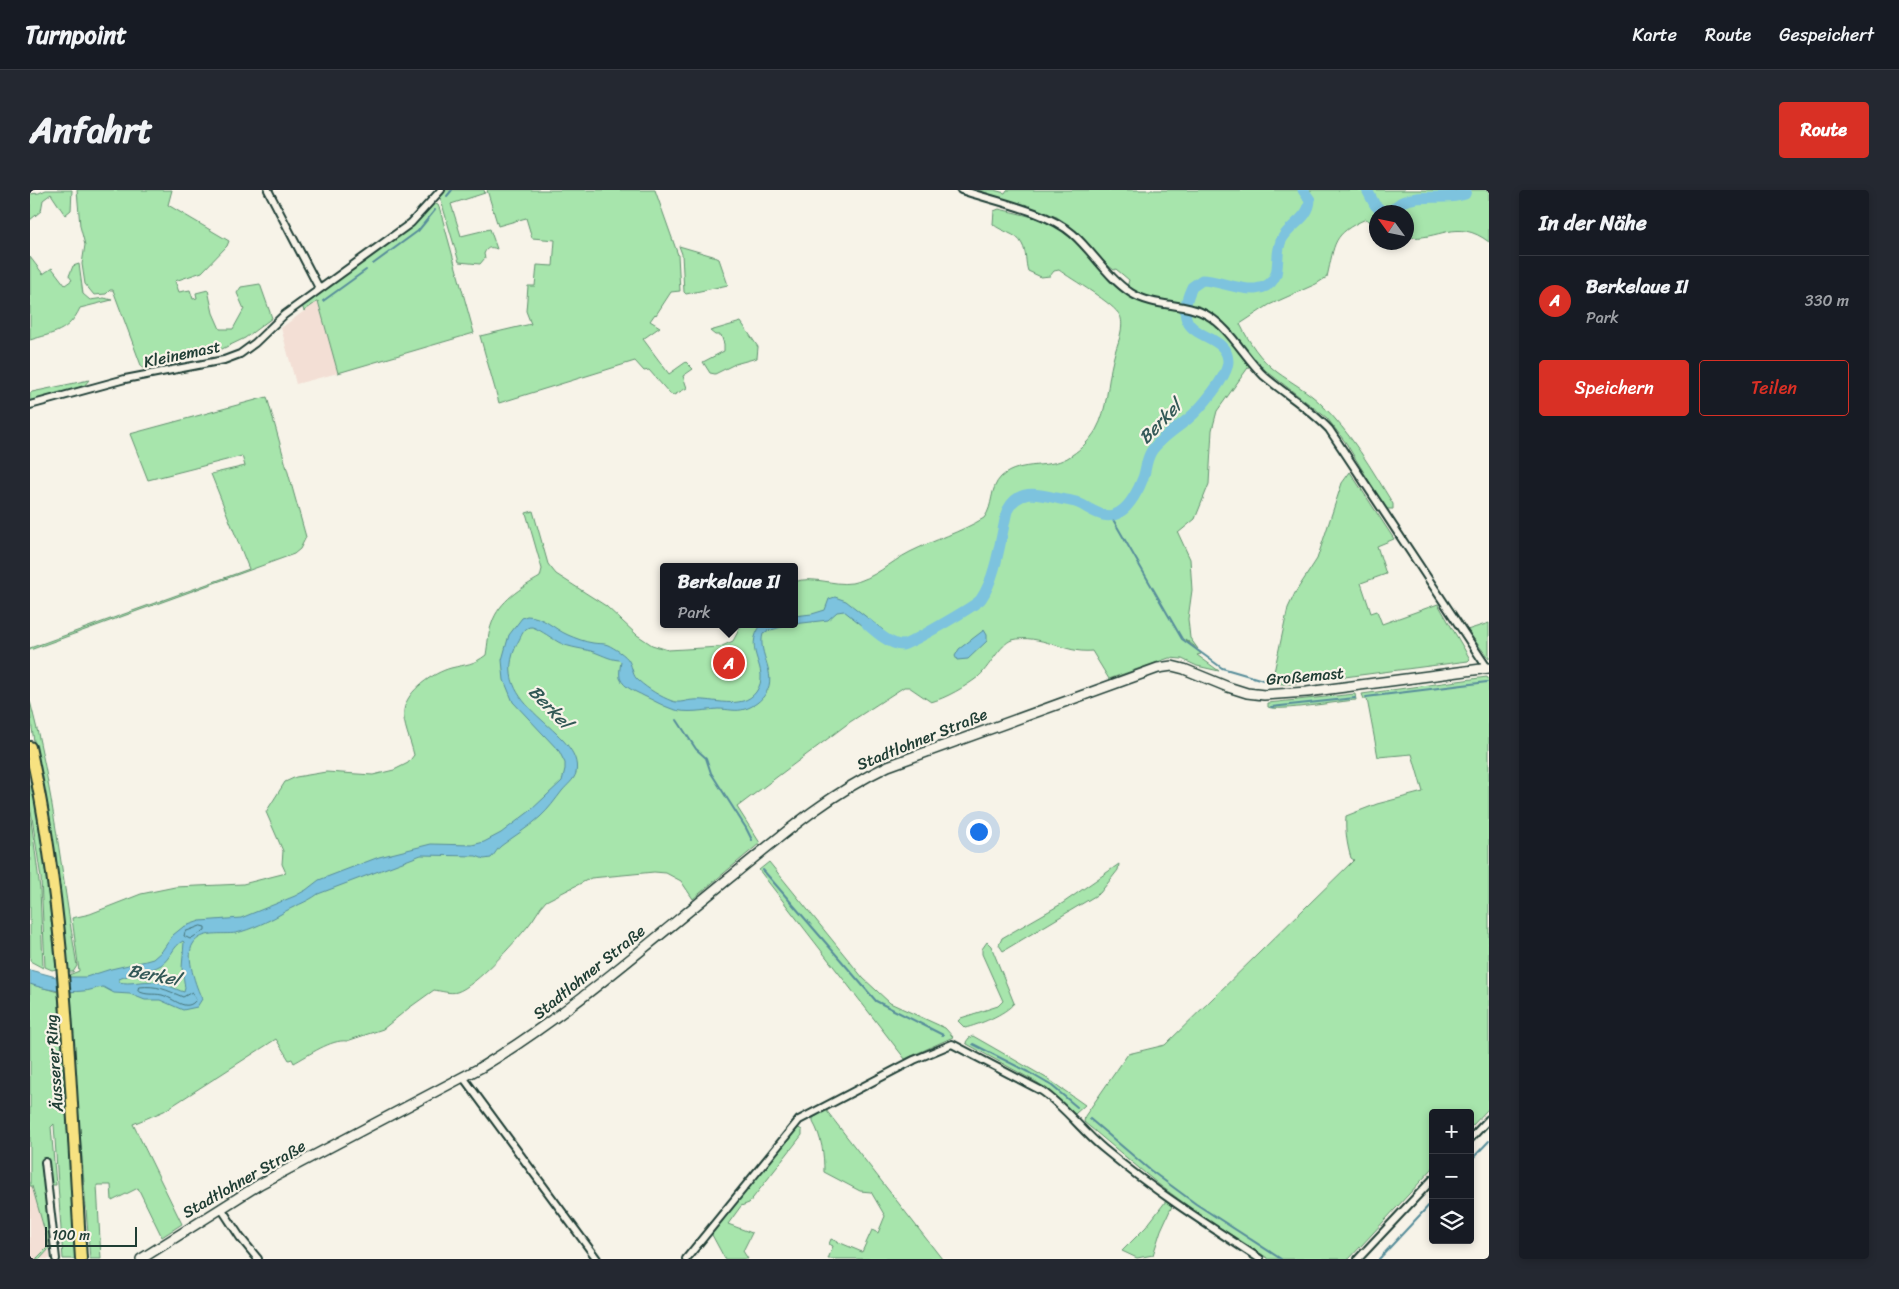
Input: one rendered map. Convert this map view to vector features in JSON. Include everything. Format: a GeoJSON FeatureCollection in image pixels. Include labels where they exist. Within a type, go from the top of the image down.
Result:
{"type":"FeatureCollection","features":[{"type":"Feature","properties":{"kind":"main road","name":"Äusserer Ring"},"geometry":{"type":"LineString","coordinates":[[30,747],[44,826],[66,1009],[81,1259]]}},
{"type":"Feature","properties":{"kind":"street"},"geometry":{"type":"LineString","coordinates":[[268,190],[319,288]]}},
{"type":"Feature","properties":{"kind":"street","name":"Kleinemast"},"geometry":{"type":"LineString","coordinates":[[30,405],[99,386],[224,360],[240,354],[255,344],[284,315],[319,288],[411,223],[441,190]]}},
{"type":"Feature","properties":{"kind":"street"},"geometry":{"type":"LineString","coordinates":[[961,190],[1056,221],[1072,234],[1130,292],[1142,299],[1196,310],[1215,320],[1265,376],[1329,428],[1488,669]]}},
{"type":"Feature","properties":{"kind":"street","name":"Großemast"},"geometry":{"type":"LineString","coordinates":[[1172,666],[1228,687],[1248,693],[1264,695],[1289,694],[1488,669]]}},
{"type":"Feature","properties":{"kind":"street","name":"Stadtlohner Straße"},"geometry":{"type":"LineString","coordinates":[[141,1259],[260,1184],[463,1077],[536,1034],[809,813],[859,780],[888,766],[1049,707],[1146,672],[1172,666]]}},
{"type":"Feature","properties":{"kind":"street"},"geometry":{"type":"LineString","coordinates":[[686,1259],[799,1120],[914,1060],[952,1044],[1042,1091],[1124,1165],[1194,1217],[1260,1259]]}},
{"type":"Feature","properties":{"kind":"street"},"geometry":{"type":"LineString","coordinates":[[463,1077],[597,1259]]}},
{"type":"Feature","properties":{"kind":"street"},"geometry":{"type":"LineString","coordinates":[[1474,1135],[1489,1119]]}},
{"type":"Feature","properties":{"kind":"street"},"geometry":{"type":"LineString","coordinates":[[44,1162],[56,1259]]}},
{"type":"Feature","properties":{"kind":"street"},"geometry":{"type":"LineString","coordinates":[[1358,1259],[1429,1183]]}},
{"type":"Feature","properties":{"kind":"street"},"geometry":{"type":"LineString","coordinates":[[221,1208],[240,1237],[258,1259]]}},
{"type":"Feature","properties":{"kind":"shaded area"},"geometry":{"type":"Polygon","coordinates":[[[318,301],[338,373],[296,384],[281,328],[318,301]]]}},
{"type":"Feature","properties":{"kind":"shaded area"},"geometry":{"type":"Polygon","coordinates":[[[45,1185],[50,1259],[30,1259],[30,1186],[45,1185]]]}},
{"type":"Feature","properties":{"kind":"green space"},"geometry":{"type":"Polygon","coordinates":[[[46,190],[72,190],[71,210],[65,215],[51,194],[43,200],[41,211],[30,220],[30,194],[46,190]]]}},
{"type":"Feature","properties":{"kind":"green space"},"geometry":{"type":"Polygon","coordinates":[[[77,190],[172,190],[168,205],[229,241],[227,246],[202,272],[175,281],[179,292],[190,290],[193,299],[197,298],[196,293],[208,290],[213,313],[220,329],[233,329],[244,309],[237,293],[241,287],[260,284],[272,318],[245,338],[222,349],[142,368],[113,290],[106,294],[94,295],[85,284],[82,264],[85,245],[80,226],[77,190]]]}},
{"type":"Feature","properties":{"kind":"green space"},"geometry":{"type":"Polygon","coordinates":[[[442,190],[484,190],[485,193],[451,204],[461,236],[490,229],[497,249],[487,249],[484,254],[485,258],[480,264],[459,262],[440,197],[442,190]]]}},
{"type":"Feature","properties":{"kind":"green space"},"geometry":{"type":"Polygon","coordinates":[[[487,190],[655,190],[678,255],[680,291],[671,292],[650,321],[660,327],[643,339],[669,374],[686,362],[693,369],[683,376],[687,388],[674,395],[670,394],[649,370],[644,371],[635,361],[499,403],[480,336],[531,324],[526,311],[528,286],[535,286],[537,265],[553,266],[555,240],[532,238],[526,218],[498,226],[487,190]]]}},
{"type":"Feature","properties":{"kind":"green space"},"geometry":{"type":"Polygon","coordinates":[[[978,190],[994,190],[1005,193],[1007,190],[1489,190],[1489,242],[1467,231],[1457,230],[1414,237],[1414,205],[1369,205],[1369,221],[1366,219],[1355,224],[1341,235],[1337,241],[1327,277],[1316,284],[1269,305],[1240,324],[1251,344],[1265,362],[1316,399],[1342,427],[1377,477],[1393,504],[1393,509],[1386,509],[1346,443],[1327,418],[1265,370],[1255,358],[1217,411],[1212,430],[1209,484],[1195,519],[1178,533],[1190,559],[1192,590],[1188,619],[1190,638],[1198,649],[1185,639],[1201,654],[1197,655],[1219,671],[1197,666],[1182,659],[1169,658],[1109,679],[1092,651],[1072,650],[1033,639],[1022,639],[1008,642],[978,677],[943,698],[931,702],[909,687],[904,687],[850,722],[737,807],[760,843],[693,899],[681,881],[666,873],[654,872],[591,878],[546,901],[505,952],[484,973],[465,988],[455,993],[434,990],[383,1029],[347,1041],[334,1042],[294,1063],[292,1059],[289,1060],[276,1039],[164,1111],[133,1124],[182,1224],[162,1237],[138,1188],[112,1201],[111,1185],[97,1185],[101,1259],[90,1259],[74,1057],[71,992],[76,991],[79,978],[69,978],[69,975],[79,971],[72,918],[90,914],[141,894],[175,887],[243,884],[286,873],[282,864],[283,851],[266,812],[285,782],[296,777],[326,772],[373,775],[394,770],[408,763],[414,755],[405,726],[404,715],[406,703],[410,696],[422,683],[436,674],[444,670],[466,665],[486,655],[495,615],[512,596],[540,577],[542,569],[526,513],[533,511],[548,564],[556,574],[606,606],[637,635],[652,645],[668,650],[720,647],[733,641],[740,628],[798,628],[798,581],[808,580],[845,584],[860,581],[910,552],[966,528],[984,518],[997,482],[1001,477],[1018,468],[1064,460],[1088,441],[1096,430],[1103,413],[1122,325],[1121,317],[1110,305],[1059,270],[1054,271],[1050,276],[1041,277],[1028,271],[1025,251],[1020,240],[993,224],[994,211],[999,209],[1030,216],[1057,227],[1125,294],[1129,280],[1116,269],[1114,270],[1110,267],[1069,226],[1057,217],[978,190]]]}},
{"type":"Feature","properties":{"kind":"green space"},"geometry":{"type":"Polygon","coordinates":[[[432,203],[438,205],[440,210],[474,333],[338,373],[318,301],[304,311],[301,303],[404,231],[432,203]]]}},
{"type":"Feature","properties":{"kind":"green space"},"geometry":{"type":"Polygon","coordinates":[[[679,246],[719,259],[728,285],[686,294],[684,292],[682,254],[679,246]]]}},
{"type":"Feature","properties":{"kind":"green space"},"geometry":{"type":"Polygon","coordinates":[[[30,257],[43,274],[52,268],[65,285],[72,280],[69,276],[73,266],[79,264],[83,294],[90,300],[104,298],[112,300],[80,308],[76,316],[65,327],[30,340],[30,257]]]}},
{"type":"Feature","properties":{"kind":"green space"},"geometry":{"type":"Polygon","coordinates":[[[741,322],[758,347],[757,358],[735,364],[715,374],[710,373],[703,362],[724,351],[724,344],[721,335],[715,335],[710,331],[741,322]]]}},
{"type":"Feature","properties":{"kind":"green space"},"geometry":{"type":"Polygon","coordinates":[[[89,380],[84,386],[30,401],[30,393],[32,392],[89,380]]]}},
{"type":"Feature","properties":{"kind":"green space"},"geometry":{"type":"Polygon","coordinates":[[[267,397],[306,537],[300,549],[294,554],[30,650],[30,648],[249,569],[211,474],[245,466],[242,456],[148,480],[130,434],[267,397]]]}},
{"type":"Feature","properties":{"kind":"green space"},"geometry":{"type":"Polygon","coordinates":[[[1350,472],[1394,539],[1377,546],[1386,574],[1361,583],[1371,613],[1377,611],[1382,624],[1438,604],[1470,659],[1468,661],[1294,684],[1277,683],[1273,681],[1274,672],[1288,608],[1295,593],[1317,559],[1342,483],[1350,472]]]}},
{"type":"Feature","properties":{"kind":"green space"},"geometry":{"type":"Polygon","coordinates":[[[1489,623],[1489,659],[1467,630],[1489,623]]]}},
{"type":"Feature","properties":{"kind":"green space"},"geometry":{"type":"Polygon","coordinates":[[[1487,677],[1489,680],[1489,1108],[1474,1124],[1474,1109],[1429,1109],[1429,1172],[1349,1259],[1269,1259],[1199,1214],[1158,1184],[1084,1122],[1085,1116],[1128,1054],[1165,1045],[1354,860],[1351,858],[1347,843],[1346,816],[1377,804],[1423,792],[1412,754],[1378,757],[1367,699],[1364,699],[1362,694],[1487,677]]]}},
{"type":"Feature","properties":{"kind":"green space"},"geometry":{"type":"Polygon","coordinates":[[[1355,694],[1356,700],[1284,708],[1268,707],[1268,703],[1355,694]]]}},
{"type":"Feature","properties":{"kind":"green space"},"geometry":{"type":"Polygon","coordinates":[[[30,701],[45,766],[56,832],[77,966],[73,972],[69,972],[54,850],[48,809],[34,742],[30,701]]]}},
{"type":"Feature","properties":{"kind":"green space"},"geometry":{"type":"Polygon","coordinates":[[[30,768],[42,843],[51,919],[56,969],[52,970],[45,967],[41,878],[30,804],[30,768]]]}},
{"type":"Feature","properties":{"kind":"green space"},"geometry":{"type":"Polygon","coordinates":[[[30,812],[40,889],[43,968],[30,961],[30,812]]]}},
{"type":"Feature","properties":{"kind":"green space"},"geometry":{"type":"Polygon","coordinates":[[[769,862],[863,978],[890,1003],[945,1028],[953,1037],[905,1059],[759,870],[769,862]]]}},
{"type":"Feature","properties":{"kind":"green space"},"geometry":{"type":"Polygon","coordinates":[[[1119,864],[1118,870],[1100,893],[1003,951],[999,945],[1002,938],[1063,903],[1119,864]]]}},
{"type":"Feature","properties":{"kind":"green space"},"geometry":{"type":"Polygon","coordinates":[[[987,942],[991,946],[1014,1003],[998,1015],[965,1028],[958,1021],[961,1018],[998,1006],[1003,1001],[982,954],[982,949],[987,942]]]}},
{"type":"Feature","properties":{"kind":"green space"},"geometry":{"type":"Polygon","coordinates":[[[30,984],[58,992],[76,1259],[63,1259],[54,1124],[51,1127],[56,1185],[45,1185],[49,1245],[32,1186],[30,1186],[30,984]]]}},
{"type":"Feature","properties":{"kind":"green space"},"geometry":{"type":"Polygon","coordinates":[[[973,1036],[1048,1079],[1085,1105],[1075,1114],[1038,1083],[967,1044],[966,1042],[969,1038],[973,1036]]]}},
{"type":"Feature","properties":{"kind":"green space"},"geometry":{"type":"Polygon","coordinates":[[[826,1110],[942,1259],[828,1259],[833,1246],[829,1244],[831,1239],[862,1252],[872,1230],[878,1233],[885,1216],[871,1192],[860,1191],[824,1172],[822,1146],[813,1118],[826,1110]]]}},
{"type":"Feature","properties":{"kind":"green space"},"geometry":{"type":"Polygon","coordinates":[[[797,1127],[802,1130],[802,1135],[749,1203],[741,1206],[728,1224],[752,1233],[743,1251],[748,1259],[725,1259],[711,1233],[797,1127]]]}},
{"type":"Feature","properties":{"kind":"green space"},"geometry":{"type":"Polygon","coordinates":[[[1166,1201],[1172,1206],[1161,1230],[1153,1255],[1137,1258],[1122,1251],[1146,1227],[1166,1201]]]}},
{"type":"Feature","properties":{"kind":"green space"},"geometry":{"type":"Polygon","coordinates":[[[49,1246],[49,1249],[40,1259],[36,1259],[49,1246]]]}},
{"type":"Feature","properties":{"kind":"water"},"geometry":{"type":"Polygon","coordinates":[[[835,597],[846,601],[883,630],[876,636],[844,611],[837,612],[828,620],[798,624],[798,616],[825,610],[829,599],[835,597]]]}},
{"type":"Feature","properties":{"kind":"water"},"geometry":{"type":"Polygon","coordinates":[[[527,616],[538,618],[563,632],[587,642],[611,646],[627,659],[637,679],[672,701],[735,702],[750,698],[756,692],[760,683],[760,667],[754,643],[756,634],[760,628],[778,628],[763,634],[763,649],[770,678],[766,693],[760,701],[742,710],[689,711],[669,708],[627,687],[620,678],[621,662],[619,660],[563,644],[529,627],[523,632],[518,642],[511,665],[514,684],[523,701],[566,743],[575,757],[576,773],[543,814],[501,846],[491,858],[421,855],[318,894],[271,920],[247,930],[201,937],[193,944],[190,956],[194,979],[202,999],[197,1007],[183,1010],[160,1000],[145,1000],[130,994],[114,993],[103,987],[70,992],[30,984],[30,970],[56,977],[86,977],[153,959],[162,951],[173,935],[183,927],[200,921],[241,918],[295,896],[319,880],[379,857],[431,844],[472,845],[484,842],[501,833],[530,811],[562,781],[565,769],[565,763],[559,751],[513,702],[504,680],[502,660],[509,635],[522,618],[527,616]],[[183,941],[161,965],[119,979],[119,982],[159,983],[184,992],[182,968],[183,941]]]}},
{"type":"Feature","properties":{"kind":"water"},"geometry":{"type":"Polygon","coordinates":[[[984,630],[987,635],[987,641],[968,659],[957,660],[955,656],[959,649],[984,630]]]}},
{"type":"Feature","properties":{"kind":"waterway"},"geometry":{"type":"LineString","coordinates":[[447,196],[452,190]]}},
{"type":"Feature","properties":{"kind":"waterway","name":"Berkel"},"geometry":{"type":"LineString","coordinates":[[867,624],[878,634],[902,645],[929,632],[977,603],[991,580],[1007,511],[1011,504],[1022,496],[1035,494],[1073,501],[1099,514],[1109,516],[1124,509],[1131,502],[1139,487],[1148,458],[1154,447],[1199,408],[1219,384],[1227,368],[1228,361],[1225,351],[1218,344],[1191,327],[1186,318],[1186,305],[1192,287],[1202,280],[1254,289],[1263,288],[1271,283],[1276,274],[1279,247],[1282,239],[1303,217],[1309,207],[1310,200],[1303,190]]}},
{"type":"Feature","properties":{"kind":"waterway","name":"Berkel"},"geometry":{"type":"LineString","coordinates":[[1367,190],[1375,205]]}},
{"type":"Feature","properties":{"kind":"waterway","name":"Berkel"},"geometry":{"type":"LineString","coordinates":[[1398,205],[1410,199],[1457,196],[1465,194],[1466,190]]}},
{"type":"Feature","properties":{"kind":"waterway"},"geometry":{"type":"LineString","coordinates":[[373,264],[418,231],[435,210]]}},
{"type":"Feature","properties":{"kind":"waterway"},"geometry":{"type":"LineString","coordinates":[[323,301],[366,270]]}},
{"type":"Feature","properties":{"kind":"waterway"},"geometry":{"type":"LineString","coordinates":[[1111,516],[1182,639],[1222,668],[1263,680]]}},
{"type":"Feature","properties":{"kind":"waterway"},"geometry":{"type":"LineString","coordinates":[[1366,697],[1487,682]]}},
{"type":"Feature","properties":{"kind":"waterway"},"geometry":{"type":"LineString","coordinates":[[1271,707],[1355,698]]}},
{"type":"Feature","properties":{"kind":"waterway"},"geometry":{"type":"LineString","coordinates":[[677,720],[696,749],[706,758],[711,773],[752,840]]}},
{"type":"Feature","properties":{"kind":"waterway"},"geometry":{"type":"LineString","coordinates":[[763,870],[876,1001],[943,1035]]}},
{"type":"Feature","properties":{"kind":"waterway"},"geometry":{"type":"LineString","coordinates":[[973,1044],[1052,1086],[1077,1107]]}},
{"type":"Feature","properties":{"kind":"waterway"},"geometry":{"type":"LineString","coordinates":[[1090,1119],[1150,1170],[1196,1204],[1281,1259]]}},
{"type":"Feature","properties":{"kind":"waterway"},"geometry":{"type":"LineString","coordinates":[[1474,1157],[1489,1141]]}},
{"type":"Feature","properties":{"kind":"waterway"},"geometry":{"type":"LineString","coordinates":[[1379,1259],[1429,1205]]}},
{"type":"Feature","properties":{"kind":"place","name":"Berkelaue II"},"geometry":{"type":"Point","coordinates":[729,663]}}]}
